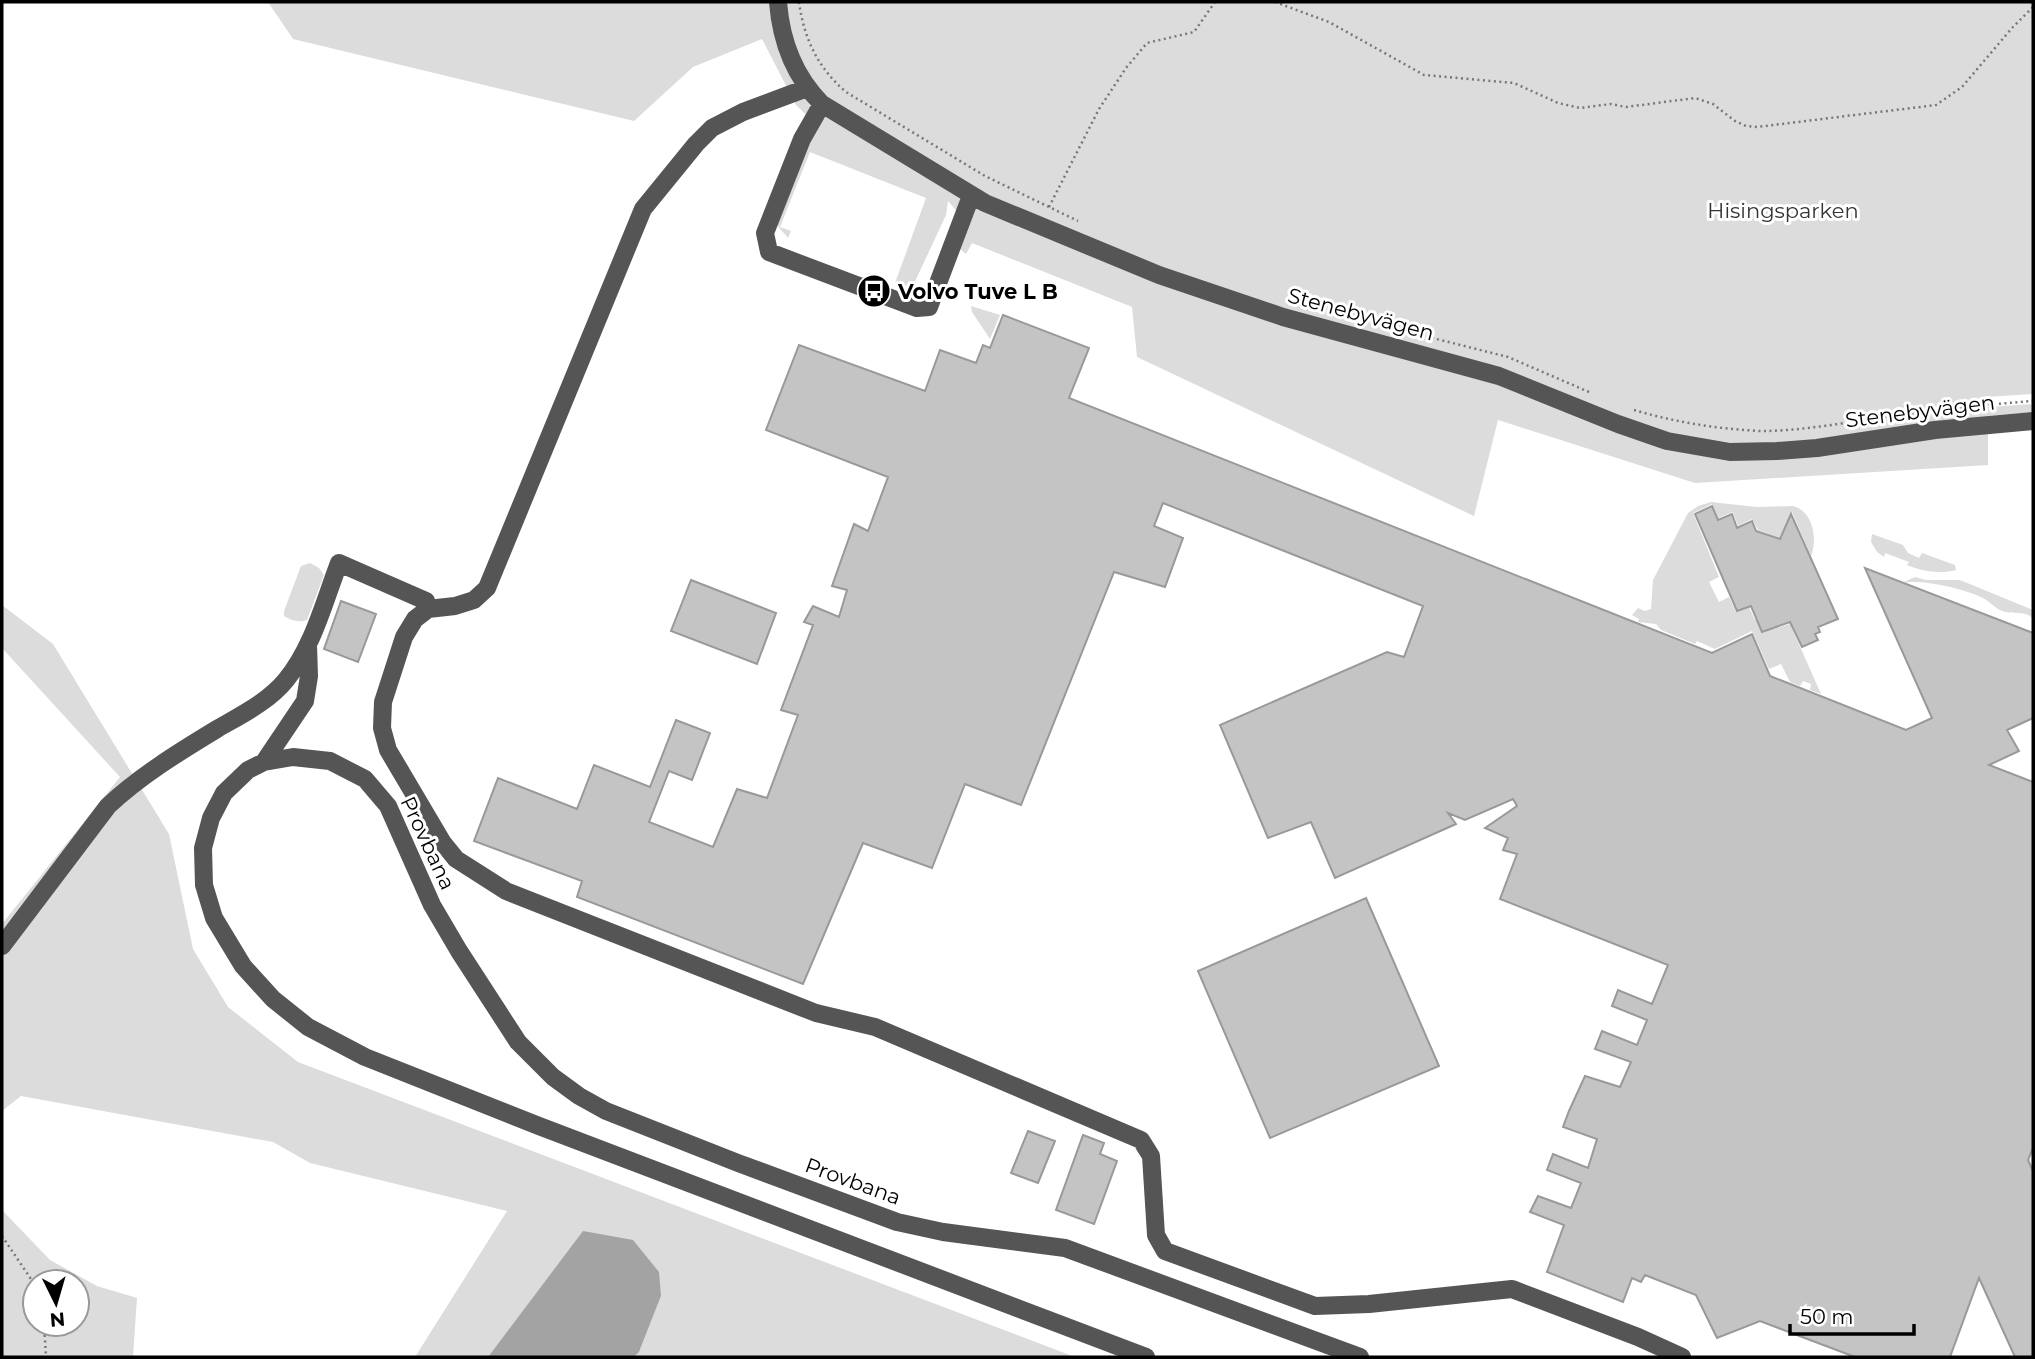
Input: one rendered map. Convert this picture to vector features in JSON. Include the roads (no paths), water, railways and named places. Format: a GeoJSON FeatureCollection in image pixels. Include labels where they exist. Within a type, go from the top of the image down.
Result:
{"type":"FeatureCollection","features":[{"type":"Feature","properties":{"kind":"street","name":"Stenebyvägen"},"geometry":{"type":"LineString","coordinates":[[778,2],[785,43],[807,88],[822,104],[971,196],[1056,234],[1200,290],[1313,326],[1486,372],[1618,424],[1684,444],[1730,452],[1777,452],[1945,429],[2033,421]]}},
{"type":"Feature","properties":{"kind":"street"},"geometry":{"type":"LineString","coordinates":[[807,88],[743,112],[712,128],[641,213],[487,588],[474,600],[455,606],[428,609],[415,619],[404,637],[383,702],[382,728],[388,750],[443,844],[456,859],[506,891],[817,1013],[875,1027],[1141,1140],[1151,1156],[1156,1235],[1165,1251],[1315,1306],[1370,1304],[1512,1289],[1671,1355]]}},
{"type":"Feature","properties":{"kind":"street"},"geometry":{"type":"LineString","coordinates":[[822,104],[802,139],[765,233],[769,251],[917,308],[929,306],[971,196]]}},
{"type":"Feature","properties":{"kind":"street"},"geometry":{"type":"LineString","coordinates":[[2,946],[107,806],[128,787],[159,766],[270,697],[287,679],[308,645],[339,563],[426,601],[428,609]]}},
{"type":"Feature","properties":{"kind":"street"},"geometry":{"type":"LineString","coordinates":[[264,762],[305,701],[309,676],[308,645]]}},
{"type":"Feature","properties":{"kind":"street","name":"Provbana"},"geometry":{"type":"LineString","coordinates":[[1146,1357],[414,1077],[337,1044],[308,1027],[273,999],[243,966],[214,918],[204,885],[203,848],[211,818],[224,793],[248,770],[264,762],[293,757],[331,761],[353,771],[378,792],[388,806],[432,905],[518,1042],[553,1077],[597,1106],[703,1150],[897,1222],[943,1232],[1065,1248],[1360,1357]]}},
{"type":"Feature","properties":{"kind":"place","name":"Volvo Tuve L B"},"geometry":{"type":"Point","coordinates":[874,291]}},
{"type":"Feature","properties":{"kind":"park label","name":"Hisingsparken"},"geometry":{"type":"Point","coordinates":[1783,210]}}]}
